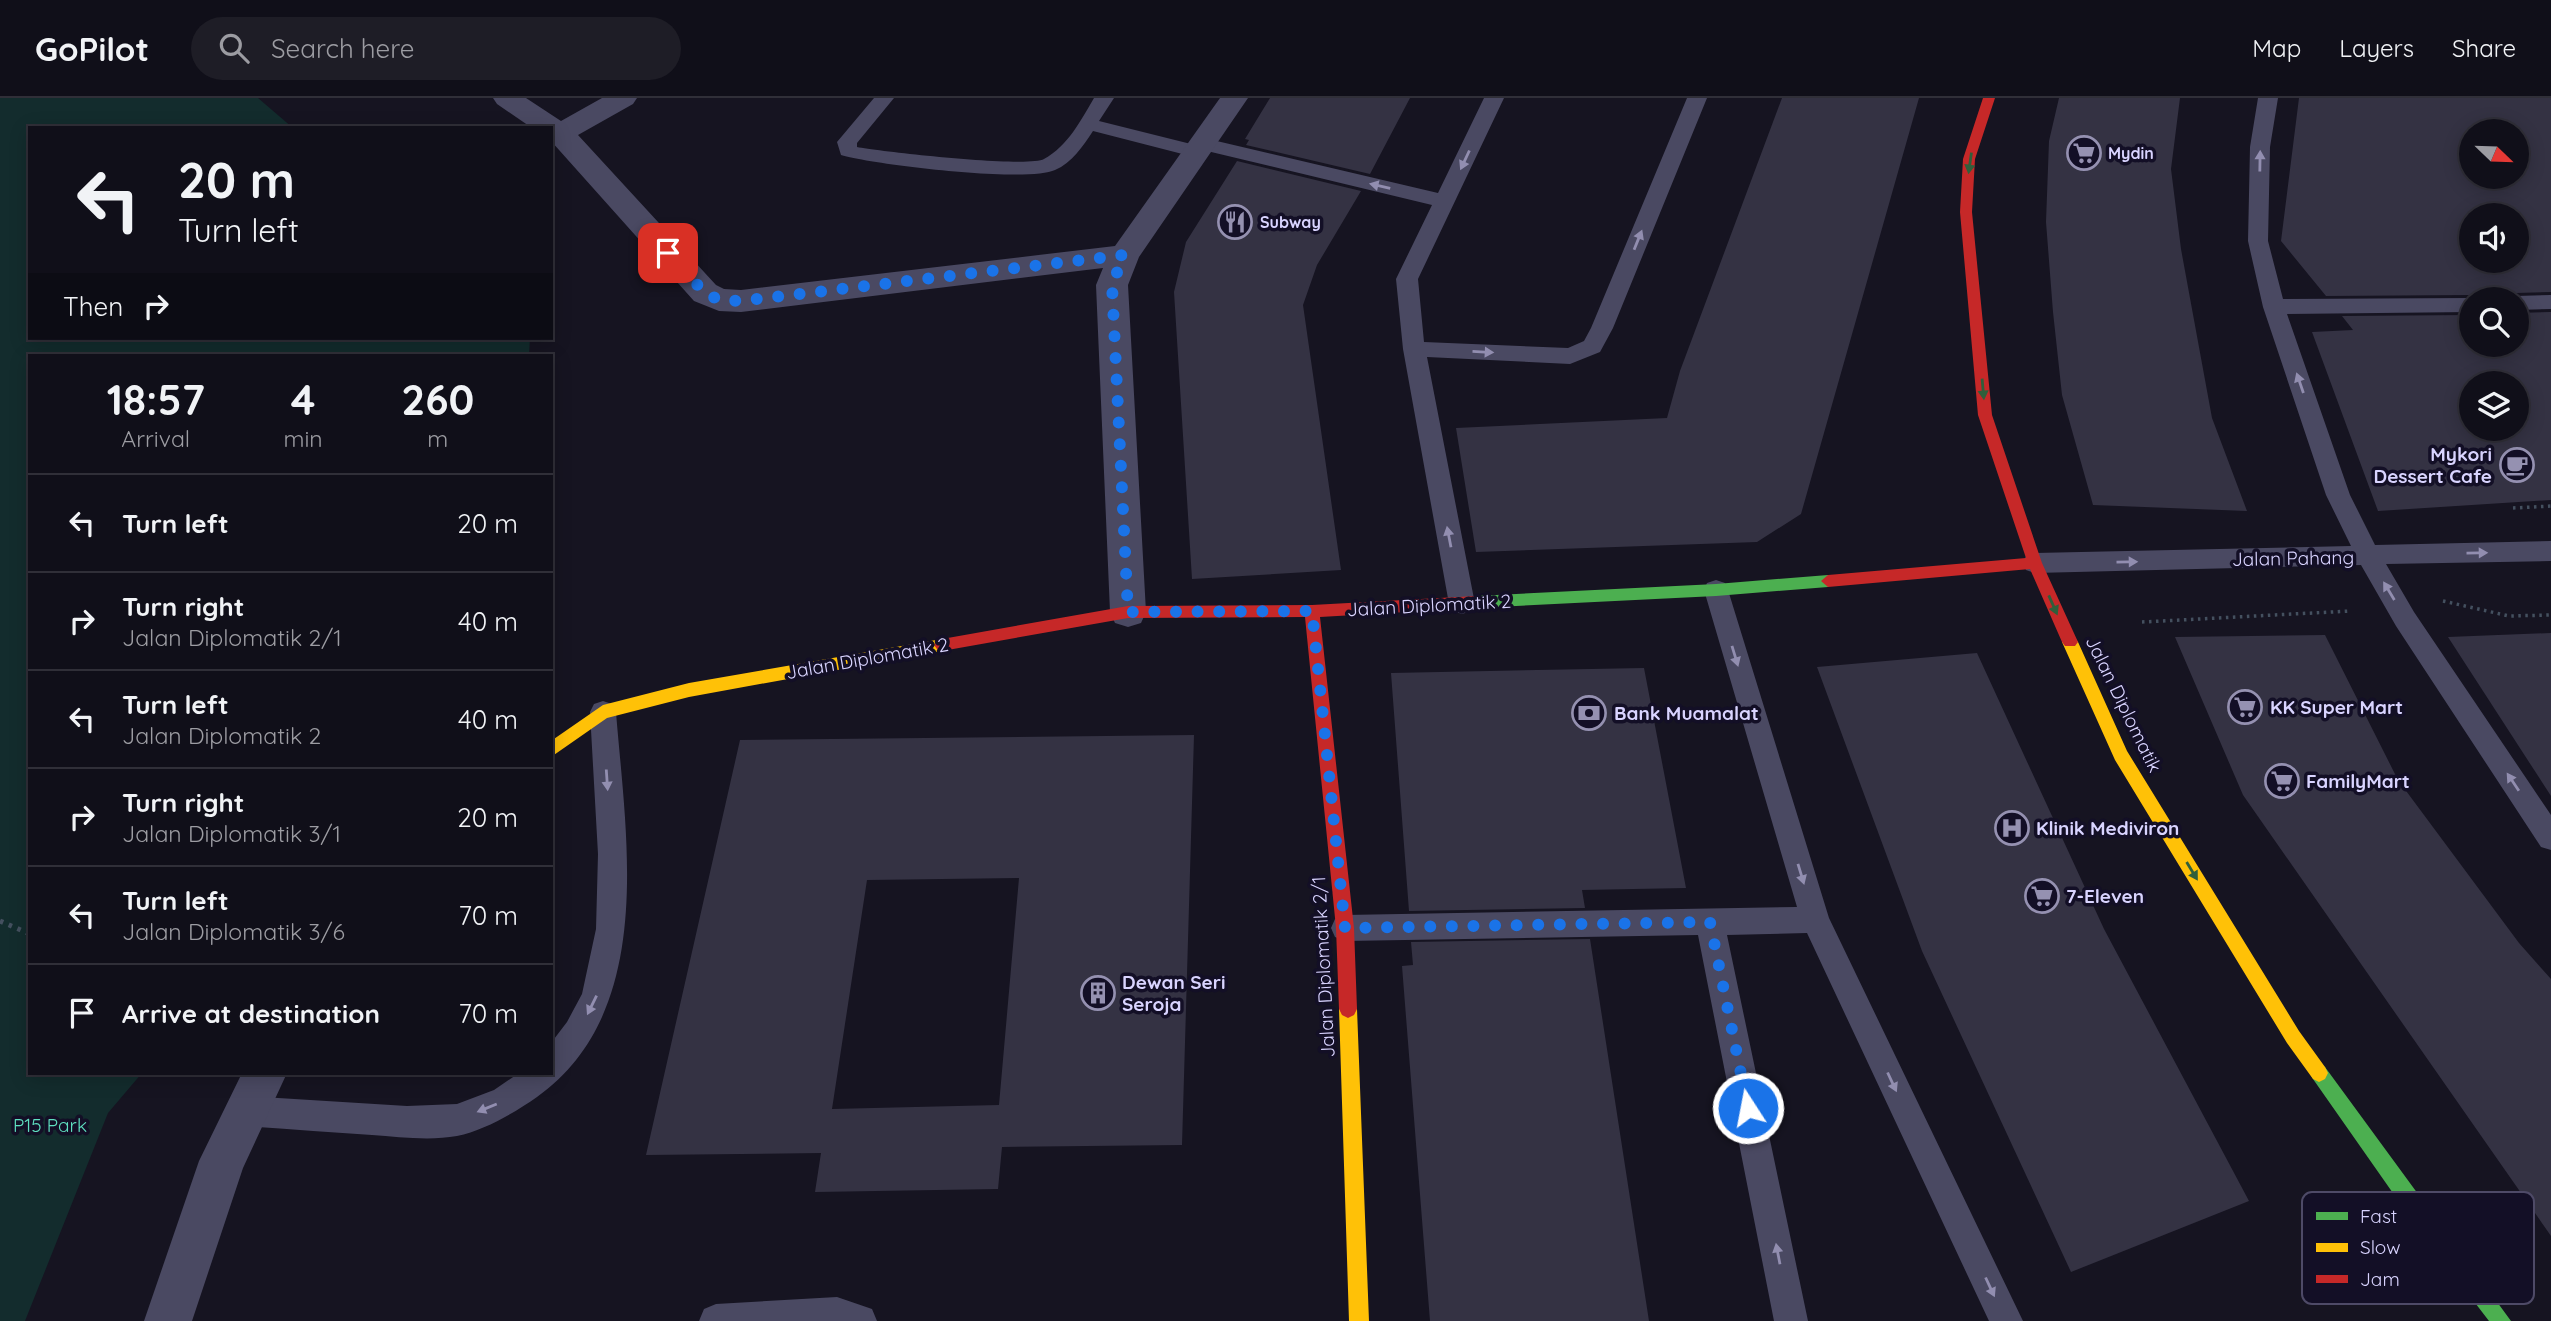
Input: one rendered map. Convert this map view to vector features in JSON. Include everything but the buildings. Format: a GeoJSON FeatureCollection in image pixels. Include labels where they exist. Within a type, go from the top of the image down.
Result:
{"type":"FeatureCollection","features":[{"type":"Feature","properties":{"kind":"street"},"geometry":{"type":"LineString","coordinates":[[507,98],[549,126]]}},
{"type":"Feature","properties":{"kind":"street"},"geometry":{"type":"LineString","coordinates":[[560,133],[623,98]]}},
{"type":"Feature","properties":{"kind":"street"},"geometry":{"type":"LineString","coordinates":[[1128,612],[1112,285],[1124,255],[1234,98]]}},
{"type":"Feature","properties":{"kind":"street","name":"Jalan Diplomatik"},"geometry":{"type":"LineString","coordinates":[[1989,98],[1969,159],[1966,212],[1985,415],[2035,563],[2121,755],[2293,1037],[2404,1192]]}},
{"type":"Feature","properties":{"kind":"street"},"geometry":{"type":"LineString","coordinates":[[553,128],[705,293],[719,300],[741,301],[1124,255]]}},
{"type":"Feature","properties":{"kind":"street","name":"Jalan Diplomatik 2"},"geometry":{"type":"LineString","coordinates":[[553,749],[603,712],[689,690],[1128,612],[1312,611],[1462,604],[1716,590],[2035,563]]}},
{"type":"Feature","properties":{"kind":"street","name":"Jalan Diplomatik 2/1"},"geometry":{"type":"LineString","coordinates":[[1312,611],[1345,928],[1359,1321]]}},
{"type":"Feature","properties":{"kind":"street"},"geometry":{"type":"LineString","coordinates":[[168,1321],[222,1161],[255,1092]]}},
{"type":"Feature","properties":{"kind":"street","name":"Jalan Diplomatik"},"geometry":{"type":"LineString","coordinates":[[2488,1304],[2501,1321]]}},
{"type":"Feature","properties":{"kind":"lane"},"geometry":{"type":"LineString","coordinates":[[884,98],[847,142],[848,151],[938,163],[1038,169],[1051,167],[1060,159],[1104,98]]}},
{"type":"Feature","properties":{"kind":"lane"},"geometry":{"type":"LineString","coordinates":[[1462,604],[1414,349],[1407,279],[1494,98]]}},
{"type":"Feature","properties":{"kind":"lane"},"geometry":{"type":"LineString","coordinates":[[1414,349],[1570,356],[1592,346],[1602,328],[1697,98]]}},
{"type":"Feature","properties":{"kind":"lane"},"geometry":{"type":"LineString","coordinates":[[2268,98],[2260,147],[2258,241],[2274,307],[2338,495],[2368,556],[2405,620],[2551,838]]}},
{"type":"Feature","properties":{"kind":"lane"},"geometry":{"type":"LineString","coordinates":[[1087,124],[1446,202]]}},
{"type":"Feature","properties":{"kind":"lane"},"geometry":{"type":"LineString","coordinates":[[2529,303],[2551,302]]}},
{"type":"Feature","properties":{"kind":"lane"},"geometry":{"type":"LineString","coordinates":[[2274,307],[2459,305]]}},
{"type":"Feature","properties":{"kind":"lane","name":"Jalan Pahang"},"geometry":{"type":"LineString","coordinates":[[2035,563],[2551,551]]}},
{"type":"Feature","properties":{"kind":"lane"},"geometry":{"type":"LineString","coordinates":[[1716,590],[1815,920],[2006,1321]]}},
{"type":"Feature","properties":{"kind":"lane"},"geometry":{"type":"LineString","coordinates":[[553,1064],[573,1042],[597,994],[609,937],[612,855],[603,712]]}},
{"type":"Feature","properties":{"kind":"lane"},"geometry":{"type":"LineString","coordinates":[[1345,928],[1815,920]]}},
{"type":"Feature","properties":{"kind":"lane"},"geometry":{"type":"LineString","coordinates":[[1710,922],[1791,1321]]}},
{"type":"Feature","properties":{"kind":"lane"},"geometry":{"type":"LineString","coordinates":[[255,1092],[407,1122],[457,1120],[504,1102],[542,1075]]}},
{"type":"Feature","properties":{"kind":"lane"},"geometry":{"type":"LineString","coordinates":[[716,1321],[837,1314],[860,1321]]}},
{"type":"Feature","properties":{"kind":"path"},"geometry":{"type":"LineString","coordinates":[[2431,602],[2443,601],[2509,617],[2551,615]]}},
{"type":"Feature","properties":{"kind":"path"},"geometry":{"type":"LineString","coordinates":[[2142,622],[2350,611]]}},
{"type":"Feature","properties":{"kind":"path"},"geometry":{"type":"LineString","coordinates":[[0,921],[28,933]]}},
{"type":"Feature","properties":{"kind":"green space","name":"P15 Park"},"geometry":{"type":"Polygon","coordinates":[[[0,98],[258,98],[291,126],[28,126],[28,340],[530,340],[529,354],[28,354],[28,1075],[140,1075],[108,1113],[25,1321],[0,1321],[0,98]]]}},
{"type":"Feature","properties":{"kind":"traffic: fast"},"geometry":{"type":"LineString","coordinates":[[1476,602],[1716,590],[1828,581]]}},
{"type":"Feature","properties":{"kind":"traffic: fast"},"geometry":{"type":"LineString","coordinates":[[2319,1073],[2404,1192]]}},
{"type":"Feature","properties":{"kind":"traffic: fast"},"geometry":{"type":"LineString","coordinates":[[2488,1304],[2501,1321]]}},
{"type":"Feature","properties":{"kind":"traffic: slow"},"geometry":{"type":"LineString","coordinates":[[2070,642],[2121,755],[2293,1037],[2319,1073]]}},
{"type":"Feature","properties":{"kind":"traffic: slow"},"geometry":{"type":"LineString","coordinates":[[553,749],[603,712],[689,690],[942,645]]}},
{"type":"Feature","properties":{"kind":"traffic: slow"},"geometry":{"type":"LineString","coordinates":[[1348,1009],[1359,1321]]}},
{"type":"Feature","properties":{"kind":"traffic: jam"},"geometry":{"type":"LineString","coordinates":[[1989,98],[1969,159],[1966,212],[1985,415],[2035,563],[2070,642]]}},
{"type":"Feature","properties":{"kind":"traffic: jam"},"geometry":{"type":"LineString","coordinates":[[1828,581],[2035,563]]}},
{"type":"Feature","properties":{"kind":"traffic: jam"},"geometry":{"type":"LineString","coordinates":[[942,645],[1128,612],[1312,611],[1476,602]]}},
{"type":"Feature","properties":{"kind":"traffic: jam"},"geometry":{"type":"LineString","coordinates":[[1312,611],[1345,928],[1348,1009]]}},
{"type":"Feature","properties":{"kind":"place","name":"Mydin"},"geometry":{"type":"Point","coordinates":[2084,153]}},
{"type":"Feature","properties":{"kind":"place","name":"Subway"},"geometry":{"type":"Point","coordinates":[1235,222]}},
{"type":"Feature","properties":{"kind":"place","name":"Mykori Dessert Cafe"},"geometry":{"type":"Point","coordinates":[2517,465]}},
{"type":"Feature","properties":{"kind":"place","name":"KK Super Mart"},"geometry":{"type":"Point","coordinates":[2245,707]}},
{"type":"Feature","properties":{"kind":"place","name":"Bank Muamalat"},"geometry":{"type":"Point","coordinates":[1589,713]}},
{"type":"Feature","properties":{"kind":"place","name":"FamilyMart"},"geometry":{"type":"Point","coordinates":[2282,781]}},
{"type":"Feature","properties":{"kind":"place","name":"Klinik Mediviron"},"geometry":{"type":"Point","coordinates":[2012,828]}},
{"type":"Feature","properties":{"kind":"place","name":"7-Eleven"},"geometry":{"type":"Point","coordinates":[2042,896]}},
{"type":"Feature","properties":{"kind":"place","name":"Dewan Seri Seroja"},"geometry":{"type":"Point","coordinates":[1098,993]}},
{"type":"Feature","properties":{"kind":"route"},"geometry":{"type":"LineString","coordinates":[[668,253],[705,293],[719,300],[741,301],[1124,255],[1112,285],[1128,612],[1312,611],[1345,928],[1710,922],[1748,1108]]}}]}
